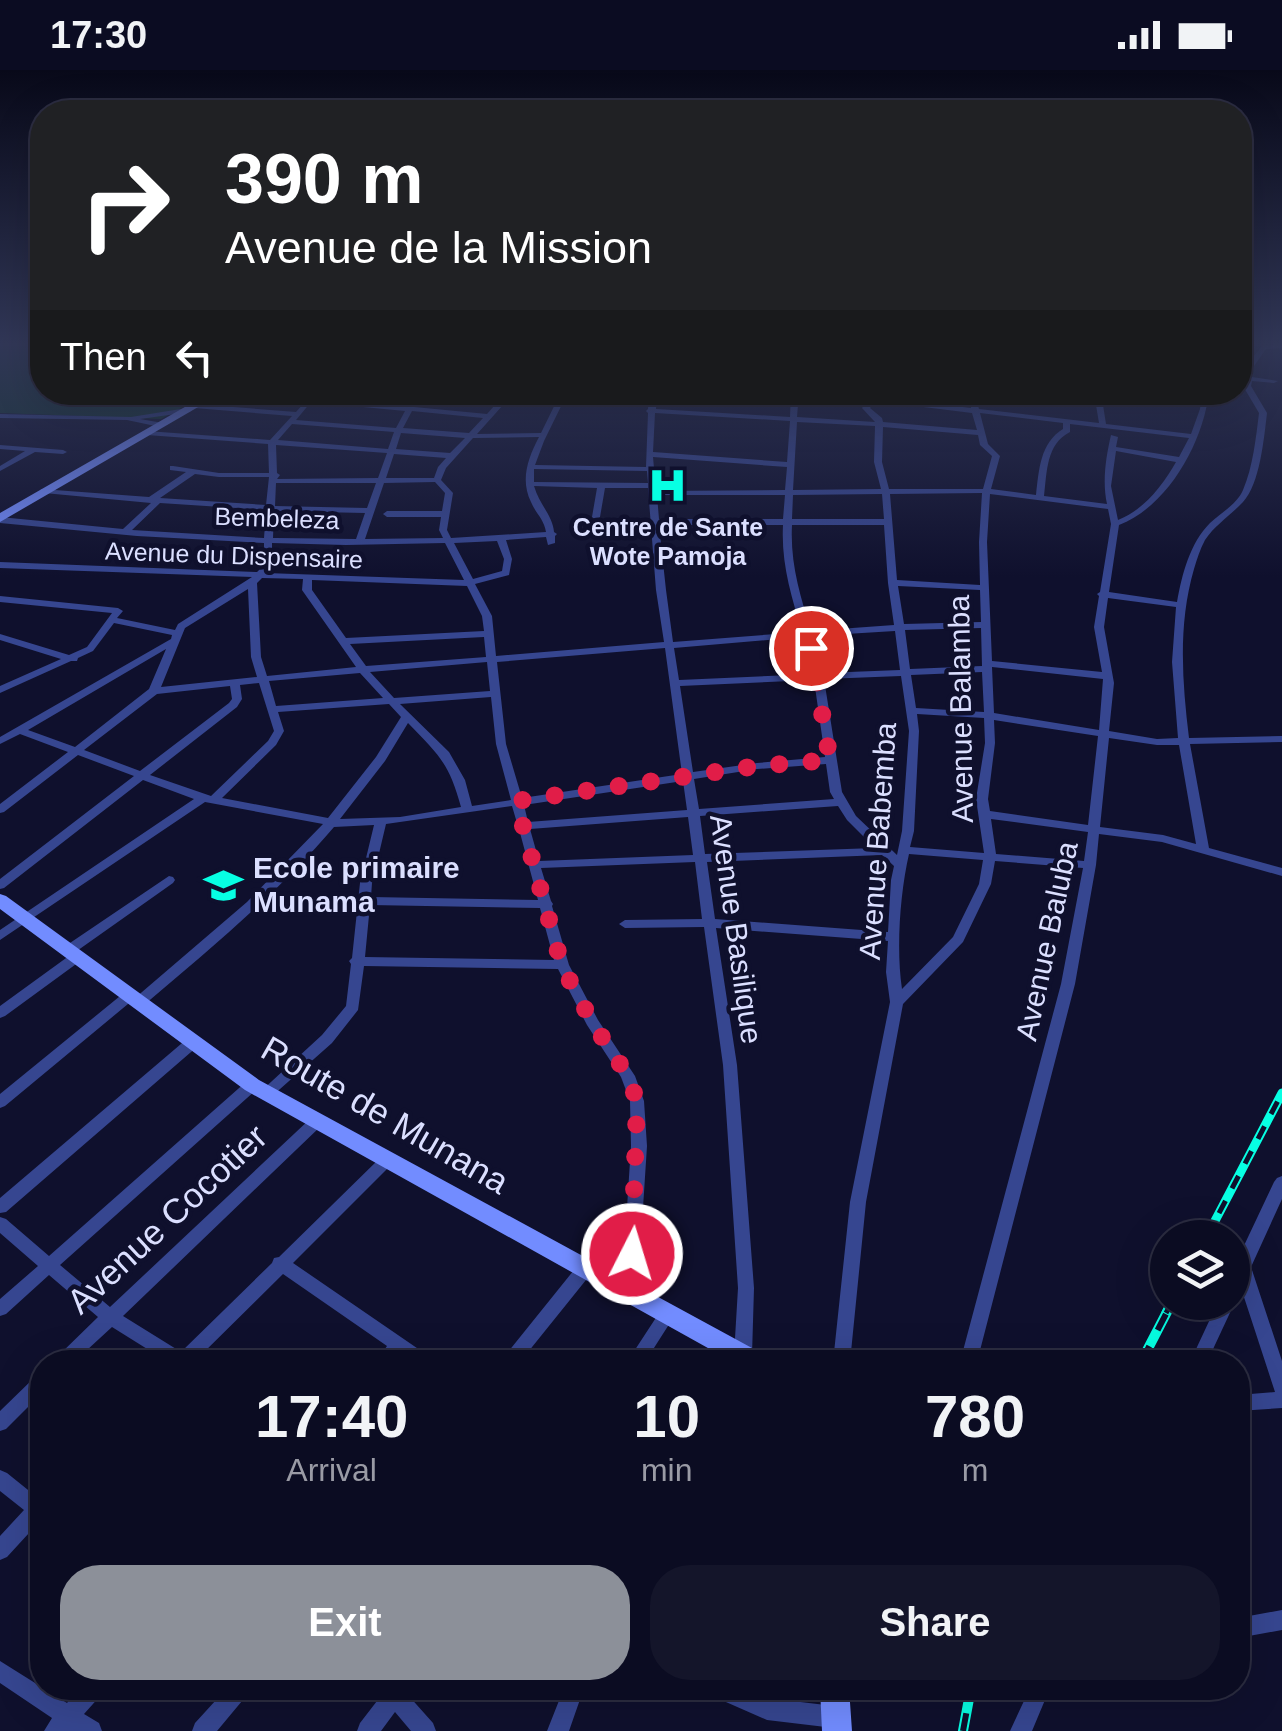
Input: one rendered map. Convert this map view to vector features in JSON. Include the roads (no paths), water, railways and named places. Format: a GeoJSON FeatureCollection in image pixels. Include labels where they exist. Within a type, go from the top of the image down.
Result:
{"type":"FeatureCollection","features":[{"type":"Feature","properties":{"kind":"main road"},"geometry":{"type":"LineString","coordinates":[[0,519],[166,422]]}},
{"type":"Feature","properties":{"kind":"main road","name":"Route de Munana"},"geometry":{"type":"LineString","coordinates":[[0,900],[259,1089],[731,1350]]}},
{"type":"Feature","properties":{"kind":"street"},"geometry":{"type":"LineString","coordinates":[[144,422],[160,425]]}},
{"type":"Feature","properties":{"kind":"street"},"geometry":{"type":"LineString","coordinates":[[154,691],[174,638],[188,619],[254,579],[268,566],[267,508],[274,478],[272,442],[290,422]]}},
{"type":"Feature","properties":{"kind":"street"},"geometry":{"type":"LineString","coordinates":[[327,422],[474,436],[542,435]]}},
{"type":"Feature","properties":{"kind":"street"},"geometry":{"type":"LineString","coordinates":[[360,540],[404,422]]}},
{"type":"Feature","properties":{"kind":"street"},"geometry":{"type":"LineString","coordinates":[[437,480],[442,467],[486,422]]}},
{"type":"Feature","properties":{"kind":"street"},"geometry":{"type":"LineString","coordinates":[[549,422],[531,468],[530,484],[792,492],[986,491],[1112,508]]}},
{"type":"Feature","properties":{"kind":"street","name":"Avenue Basilique"},"geometry":{"type":"LineString","coordinates":[[650,422],[656,522],[711,923],[736,1140],[748,1350]]}},
{"type":"Feature","properties":{"kind":"street"},"geometry":{"type":"LineString","coordinates":[[794,422],[789,438],[792,492],[786,522],[790,582],[808,634],[840,802],[883,851]]}},
{"type":"Feature","properties":{"kind":"street"},"geometry":{"type":"LineString","coordinates":[[827,422],[980,434]]}},
{"type":"Feature","properties":{"kind":"street","name":"Avenue Balamba"},"geometry":{"type":"LineString","coordinates":[[898,1002],[968,924],[982,894],[990,855],[983,814],[990,743],[986,715],[986,491],[996,456],[984,445],[977,422]]}},
{"type":"Feature","properties":{"kind":"street"},"geometry":{"type":"LineString","coordinates":[[1040,498],[1047,449],[1057,434],[1067,430],[1066,422]]}},
{"type":"Feature","properties":{"kind":"street"},"geometry":{"type":"LineString","coordinates":[[1077,422],[1193,436]]}},
{"type":"Feature","properties":{"kind":"street"},"geometry":{"type":"LineString","coordinates":[[1115,524],[1148,509],[1200,422]]}},
{"type":"Feature","properties":{"kind":"street"},"geometry":{"type":"LineString","coordinates":[[1203,849],[1184,743],[1178,632],[1199,542],[1216,518],[1244,496],[1251,482],[1262,422]]}},
{"type":"Feature","properties":{"kind":"street","name":"Avenue Babemba"},"geometry":{"type":"LineString","coordinates":[[843,1350],[858,1202],[898,1002],[894,936],[913,769],[913,711],[893,583],[886,492],[878,462],[879,424]]}},
{"type":"Feature","properties":{"kind":"street"},"geometry":{"type":"LineString","coordinates":[[147,433],[454,456]]}},
{"type":"Feature","properties":{"kind":"street","name":"Avenue Baluba"},"geometry":{"type":"LineString","coordinates":[[972,1350],[1068,984],[1096,829],[1108,676],[1099,644],[1102,594],[1115,524],[1108,486],[1112,443],[1180,460]]}},
{"type":"Feature","properties":{"kind":"street"},"geometry":{"type":"LineString","coordinates":[[0,447],[64,452]]}},
{"type":"Feature","properties":{"kind":"street"},"geometry":{"type":"LineString","coordinates":[[0,469],[35,449]]}},
{"type":"Feature","properties":{"kind":"street"},"geometry":{"type":"LineString","coordinates":[[650,454],[790,464]]}},
{"type":"Feature","properties":{"kind":"street"},"geometry":{"type":"LineString","coordinates":[[173,468],[381,483],[437,480]]}},
{"type":"Feature","properties":{"kind":"street"},"geometry":{"type":"LineString","coordinates":[[531,468],[651,469]]}},
{"type":"Feature","properties":{"kind":"street"},"geometry":{"type":"LineString","coordinates":[[125,532],[155,500],[192,472]]}},
{"type":"Feature","properties":{"kind":"street"},"geometry":{"type":"LineString","coordinates":[[437,480],[449,493],[443,530],[487,616],[494,694],[521,826],[547,904],[562,966],[592,1022],[628,1076],[637,1101],[632,1254],[619,1288]]}},
{"type":"Feature","properties":{"kind":"street","name":"Bembeleza"},"geometry":{"type":"LineString","coordinates":[[0,519],[125,532],[266,538],[552,539],[550,522],[534,503],[530,484]]}},
{"type":"Feature","properties":{"kind":"street"},"geometry":{"type":"LineString","coordinates":[[596,517],[602,486]]}},
{"type":"Feature","properties":{"kind":"street"},"geometry":{"type":"LineString","coordinates":[[44,491],[267,508],[371,511]]}},
{"type":"Feature","properties":{"kind":"street"},"geometry":{"type":"LineString","coordinates":[[386,514],[446,514]]}},
{"type":"Feature","properties":{"kind":"street"},"geometry":{"type":"LineString","coordinates":[[656,522],[888,522]]}},
{"type":"Feature","properties":{"kind":"street"},"geometry":{"type":"LineString","coordinates":[[468,583],[506,573],[508,559],[501,538]]}},
{"type":"Feature","properties":{"kind":"street","name":"Avenue du Dispensaire"},"geometry":{"type":"LineString","coordinates":[[0,565],[254,579],[308,577],[468,583]]}},
{"type":"Feature","properties":{"kind":"street"},"geometry":{"type":"LineString","coordinates":[[308,577],[307,590],[362,670],[452,764],[466,810]]}},
{"type":"Feature","properties":{"kind":"street"},"geometry":{"type":"LineString","coordinates":[[0,936],[208,799],[277,737],[274,709],[261,678],[250,610],[254,579]]}},
{"type":"Feature","properties":{"kind":"street"},"geometry":{"type":"LineString","coordinates":[[893,583],[985,588]]}},
{"type":"Feature","properties":{"kind":"street"},"geometry":{"type":"LineString","coordinates":[[1102,594],[1182,605]]}},
{"type":"Feature","properties":{"kind":"street"},"geometry":{"type":"LineString","coordinates":[[0,599],[115,615],[174,638]]}},
{"type":"Feature","properties":{"kind":"street"},"geometry":{"type":"LineString","coordinates":[[0,690],[73,659],[96,644],[115,615]]}},
{"type":"Feature","properties":{"kind":"street"},"geometry":{"type":"LineString","coordinates":[[0,810],[154,691],[261,678],[808,634],[987,625]]}},
{"type":"Feature","properties":{"kind":"street"},"geometry":{"type":"LineString","coordinates":[[0,632],[73,659]]}},
{"type":"Feature","properties":{"kind":"street"},"geometry":{"type":"LineString","coordinates":[[344,641],[490,634]]}},
{"type":"Feature","properties":{"kind":"street"},"geometry":{"type":"LineString","coordinates":[[0,741],[174,638]]}},
{"type":"Feature","properties":{"kind":"street"},"geometry":{"type":"LineString","coordinates":[[676,684],[986,666],[1108,676]]}},
{"type":"Feature","properties":{"kind":"street"},"geometry":{"type":"LineString","coordinates":[[0,886],[232,705],[240,681]]}},
{"type":"Feature","properties":{"kind":"street"},"geometry":{"type":"LineString","coordinates":[[274,709],[494,694]]}},
{"type":"Feature","properties":{"kind":"street"},"geometry":{"type":"LineString","coordinates":[[913,711],[986,715],[1184,743],[1282,740]]}},
{"type":"Feature","properties":{"kind":"street"},"geometry":{"type":"LineString","coordinates":[[0,1102],[238,918],[334,823],[407,716]]}},
{"type":"Feature","properties":{"kind":"street"},"geometry":{"type":"LineString","coordinates":[[20,730],[208,799],[334,823],[381,822],[689,775],[830,760]]}},
{"type":"Feature","properties":{"kind":"street"},"geometry":{"type":"LineString","coordinates":[[521,826],[840,802]]}},
{"type":"Feature","properties":{"kind":"street"},"geometry":{"type":"LineString","coordinates":[[983,814],[1203,849],[1282,872]]}},
{"type":"Feature","properties":{"kind":"street"},"geometry":{"type":"LineString","coordinates":[[0,1309],[259,1089],[342,1024],[353,1008],[364,901],[381,822]]}},
{"type":"Feature","properties":{"kind":"street"},"geometry":{"type":"LineString","coordinates":[[533,865],[883,851],[901,857],[990,855],[1090,866]]}},
{"type":"Feature","properties":{"kind":"street"},"geometry":{"type":"LineString","coordinates":[[0,1013],[169,880]]}},
{"type":"Feature","properties":{"kind":"street"},"geometry":{"type":"LineString","coordinates":[[364,901],[547,904]]}},
{"type":"Feature","properties":{"kind":"street"},"geometry":{"type":"LineString","coordinates":[[625,924],[711,923],[894,936]]}},
{"type":"Feature","properties":{"kind":"street"},"geometry":{"type":"LineString","coordinates":[[356,961],[562,966]]}},
{"type":"Feature","properties":{"kind":"street"},"geometry":{"type":"LineString","coordinates":[[0,1207],[193,1042]]}},
{"type":"Feature","properties":{"kind":"street","name":"Avenue Cocotier"},"geometry":{"type":"LineString","coordinates":[[76,1350],[316,1122]]}},
{"type":"Feature","properties":{"kind":"street"},"geometry":{"type":"LineString","coordinates":[[195,1350],[386,1162]]}},
{"type":"Feature","properties":{"kind":"street"},"geometry":{"type":"LineString","coordinates":[[1250,1255],[1274,1216],[1282,1182]]}},
{"type":"Feature","properties":{"kind":"street"},"geometry":{"type":"LineString","coordinates":[[0,1224],[110,1317],[164,1350]]}},
{"type":"Feature","properties":{"kind":"street"},"geometry":{"type":"LineString","coordinates":[[280,1263],[404,1350]]}},
{"type":"Feature","properties":{"kind":"street"},"geometry":{"type":"LineString","coordinates":[[520,1350],[584,1270]]}},
{"type":"Feature","properties":{"kind":"street"},"geometry":{"type":"LineString","coordinates":[[1250,1289],[1282,1388]]}},
{"type":"Feature","properties":{"kind":"street"},"geometry":{"type":"LineString","coordinates":[[642,1350],[667,1315]]}},
{"type":"Feature","properties":{"kind":"street"},"geometry":{"type":"LineString","coordinates":[[1205,1350],[1219,1320]]}},
{"type":"Feature","properties":{"kind":"street"},"geometry":{"type":"LineString","coordinates":[[394,1350],[398,1346]]}},
{"type":"Feature","properties":{"kind":"street"},"geometry":{"type":"LineString","coordinates":[[0,1423],[30,1394]]}},
{"type":"Feature","properties":{"kind":"street"},"geometry":{"type":"LineString","coordinates":[[1250,1403],[1282,1400]]}},
{"type":"Feature","properties":{"kind":"street"},"geometry":{"type":"LineString","coordinates":[[0,1480],[30,1501]]}},
{"type":"Feature","properties":{"kind":"street"},"geometry":{"type":"LineString","coordinates":[[0,1550],[30,1520]]}},
{"type":"Feature","properties":{"kind":"street"},"geometry":{"type":"LineString","coordinates":[[1250,1626],[1282,1620]]}},
{"type":"Feature","properties":{"kind":"street"},"geometry":{"type":"LineString","coordinates":[[0,1671],[30,1689]]}},
{"type":"Feature","properties":{"kind":"street"},"geometry":{"type":"LineString","coordinates":[[47,1700],[91,1731]]}},
{"type":"Feature","properties":{"kind":"street"},"geometry":{"type":"LineString","coordinates":[[54,1731],[83,1700]]}},
{"type":"Feature","properties":{"kind":"street"},"geometry":{"type":"LineString","coordinates":[[204,1731],[230,1700]]}},
{"type":"Feature","properties":{"kind":"street"},"geometry":{"type":"LineString","coordinates":[[368,1731],[390,1700]]}},
{"type":"Feature","properties":{"kind":"street"},"geometry":{"type":"LineString","coordinates":[[403,1700],[424,1731]]}},
{"type":"Feature","properties":{"kind":"street"},"geometry":{"type":"LineString","coordinates":[[558,1731],[570,1700]]}},
{"type":"Feature","properties":{"kind":"street"},"geometry":{"type":"LineString","coordinates":[[747,1700],[768,1709],[836,1712]]}},
{"type":"Feature","properties":{"kind":"street"},"geometry":{"type":"LineString","coordinates":[[1022,1731],[1035,1700]]}},
{"type":"Feature","properties":{"kind":"railway"},"geometry":{"type":"LineString","coordinates":[[1215,1220],[1282,1093]]}},
{"type":"Feature","properties":{"kind":"railway"},"geometry":{"type":"LineString","coordinates":[[1147,1350],[1163,1320]]}},
{"type":"Feature","properties":{"kind":"railway"},"geometry":{"type":"LineString","coordinates":[[963,1731],[969,1700]]}},
{"type":"Feature","properties":{"kind":"place","name":"Centre de Sante Wote Pamoja"},"geometry":{"type":"Point","coordinates":[668,486]}},
{"type":"Feature","properties":{"kind":"place","name":"Ecole primaire Munama"},"geometry":{"type":"Point","coordinates":[223,885]}}]}
